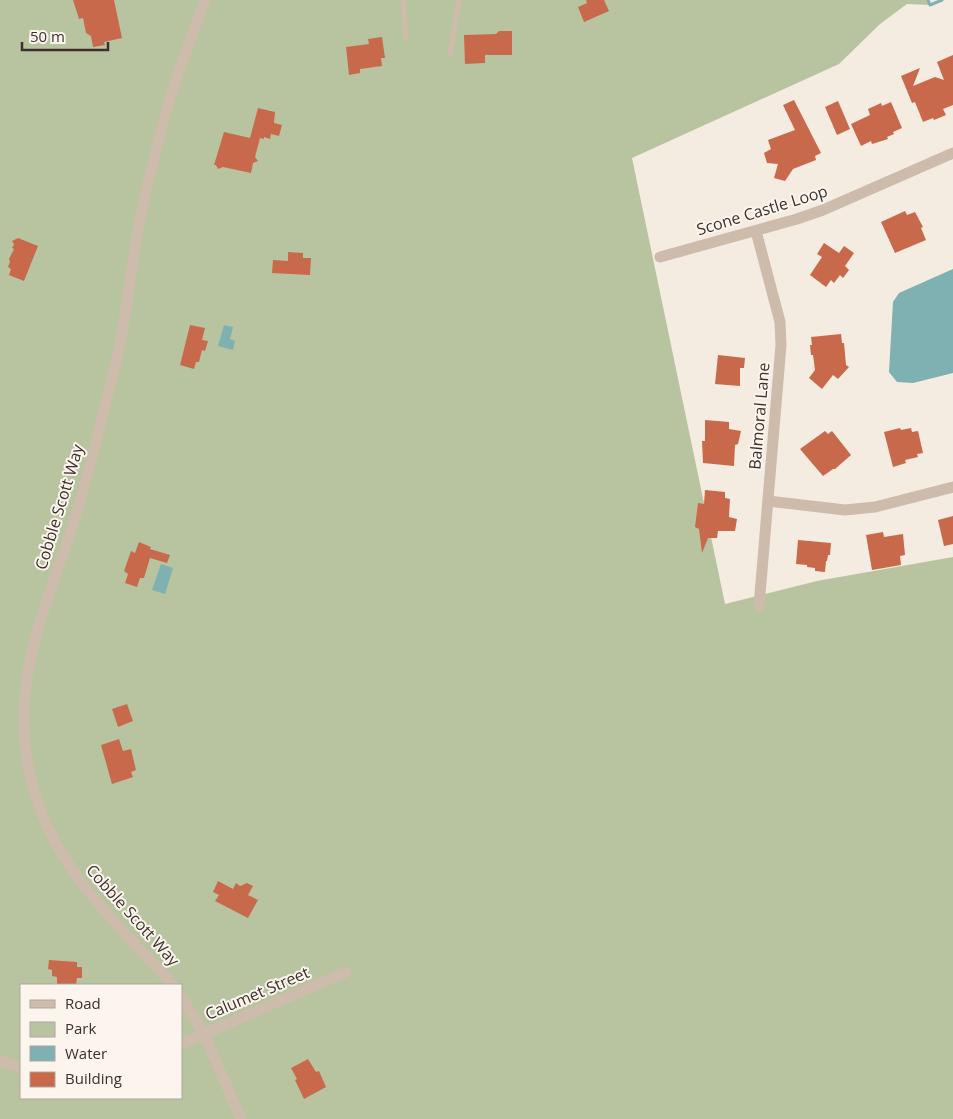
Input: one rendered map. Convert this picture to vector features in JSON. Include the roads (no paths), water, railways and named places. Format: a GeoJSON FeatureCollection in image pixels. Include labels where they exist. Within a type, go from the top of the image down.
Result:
{"type":"FeatureCollection","features":[{"type":"Feature","properties":{"kind":"street","name":"Cobble Scott Way"},"geometry":{"type":"LineString","coordinates":[[172,984],[88,893],[54,841],[44,820],[32,782],[25,738],[24,697],[33,643],[85,485],[116,362],[142,212],[157,147],[172,94],[205,0]]}},
{"type":"Feature","properties":{"kind":"street","name":"Scone Castle Loop"},"geometry":{"type":"LineString","coordinates":[[660,257],[756,231],[823,210],[953,153]]}},
{"type":"Feature","properties":{"kind":"street","name":"Balmoral Lane"},"geometry":{"type":"LineString","coordinates":[[756,231],[780,322],[781,345],[759,606]]}},
{"type":"Feature","properties":{"kind":"street"},"geometry":{"type":"LineString","coordinates":[[768,501],[845,510],[875,507],[953,487]]}},
{"type":"Feature","properties":{"kind":"street","name":"Calumet Street"},"geometry":{"type":"LineString","coordinates":[[182,1044],[346,972]]}},
{"type":"Feature","properties":{"kind":"street"},"geometry":{"type":"LineString","coordinates":[[182,998],[204,1034],[241,1119]]}},
{"type":"Feature","properties":{"kind":"street"},"geometry":{"type":"LineString","coordinates":[[0,1061],[20,1068]]}},
{"type":"Feature","properties":{"kind":"lane"},"geometry":{"type":"LineString","coordinates":[[403,0],[406,37]]}},
{"type":"Feature","properties":{"kind":"lane"},"geometry":{"type":"LineString","coordinates":[[450,54],[459,0]]}},
{"type":"Feature","properties":{"kind":"water"},"geometry":{"type":"Polygon","coordinates":[[[953,269],[953,373],[913,383],[897,382],[889,372],[893,302],[899,293],[953,269]]]}},
{"type":"Feature","properties":{"kind":"water"},"geometry":{"type":"Polygon","coordinates":[[[224,325],[233,327],[230,339],[235,341],[233,350],[218,346],[224,325]]]}},
{"type":"Feature","properties":{"kind":"water"},"geometry":{"type":"Polygon","coordinates":[[[161,564],[173,568],[165,594],[152,590],[161,564]]]}},
{"type":"Feature","properties":{"kind":"waterway"},"geometry":{"type":"LineString","coordinates":[[928,0],[930,5],[942,0]]}}]}
